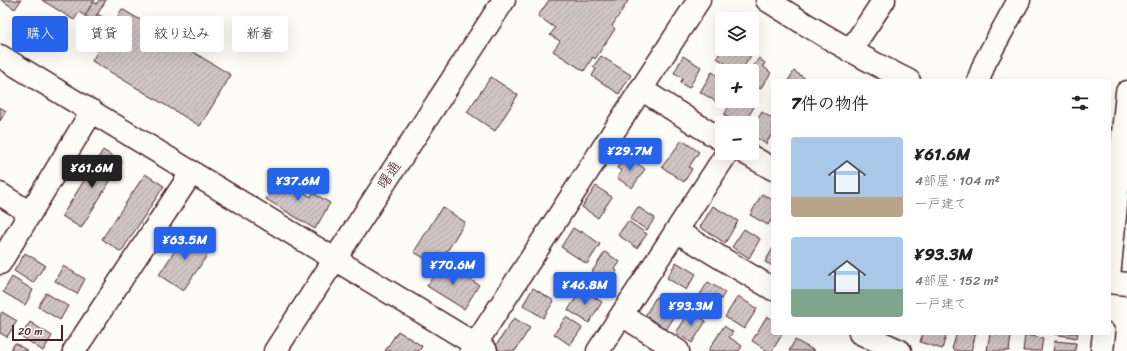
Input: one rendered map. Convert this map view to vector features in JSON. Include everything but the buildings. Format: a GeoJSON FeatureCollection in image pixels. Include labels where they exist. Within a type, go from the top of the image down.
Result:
{"type":"FeatureCollection","features":[{"type":"Feature","properties":{"kind":"street","name":"曙通"},"geometry":{"type":"LineString","coordinates":[[275,351],[504,0]]}},
{"type":"Feature","properties":{"kind":"street"},"geometry":{"type":"LineString","coordinates":[[0,56],[335,258],[478,349],[641,89],[699,0]]}},
{"type":"Feature","properties":{"kind":"street"},"geometry":{"type":"LineString","coordinates":[[767,0],[850,51],[905,79]]}},
{"type":"Feature","properties":{"kind":"street"},"geometry":{"type":"LineString","coordinates":[[850,51],[884,0]]}},
{"type":"Feature","properties":{"kind":"street"},"geometry":{"type":"LineString","coordinates":[[979,79],[985,62],[1019,0]]}},
{"type":"Feature","properties":{"kind":"street"},"geometry":{"type":"LineString","coordinates":[[641,89],[715,136]]}},
{"type":"Feature","properties":{"kind":"street"},"geometry":{"type":"LineString","coordinates":[[1111,252],[1120,137],[1127,92]]}},
{"type":"Feature","properties":{"kind":"street"},"geometry":{"type":"LineString","coordinates":[[0,262],[92,111]]}},
{"type":"Feature","properties":{"kind":"street"},"geometry":{"type":"LineString","coordinates":[[598,351],[722,160]]}},
{"type":"Feature","properties":{"kind":"street"},"geometry":{"type":"LineString","coordinates":[[758,160],[771,168]]}},
{"type":"Feature","properties":{"kind":"street"},"geometry":{"type":"LineString","coordinates":[[74,351],[192,172]]}},
{"type":"Feature","properties":{"kind":"street"},"geometry":{"type":"LineString","coordinates":[[0,194],[30,213]]}},
{"type":"Feature","properties":{"kind":"street"},"geometry":{"type":"LineString","coordinates":[[676,231],[771,288]]}},
{"type":"Feature","properties":{"kind":"street"},"geometry":{"type":"LineString","coordinates":[[1111,282],[1127,284]]}},
{"type":"Feature","properties":{"kind":"street"},"geometry":{"type":"LineString","coordinates":[[622,314],[678,351]]}},
{"type":"Feature","properties":{"kind":"street"},"geometry":{"type":"LineString","coordinates":[[864,335],[900,351]]}},
{"type":"Feature","properties":{"kind":"street"},"geometry":{"type":"LineString","coordinates":[[1102,351],[1104,335]]}}]}
